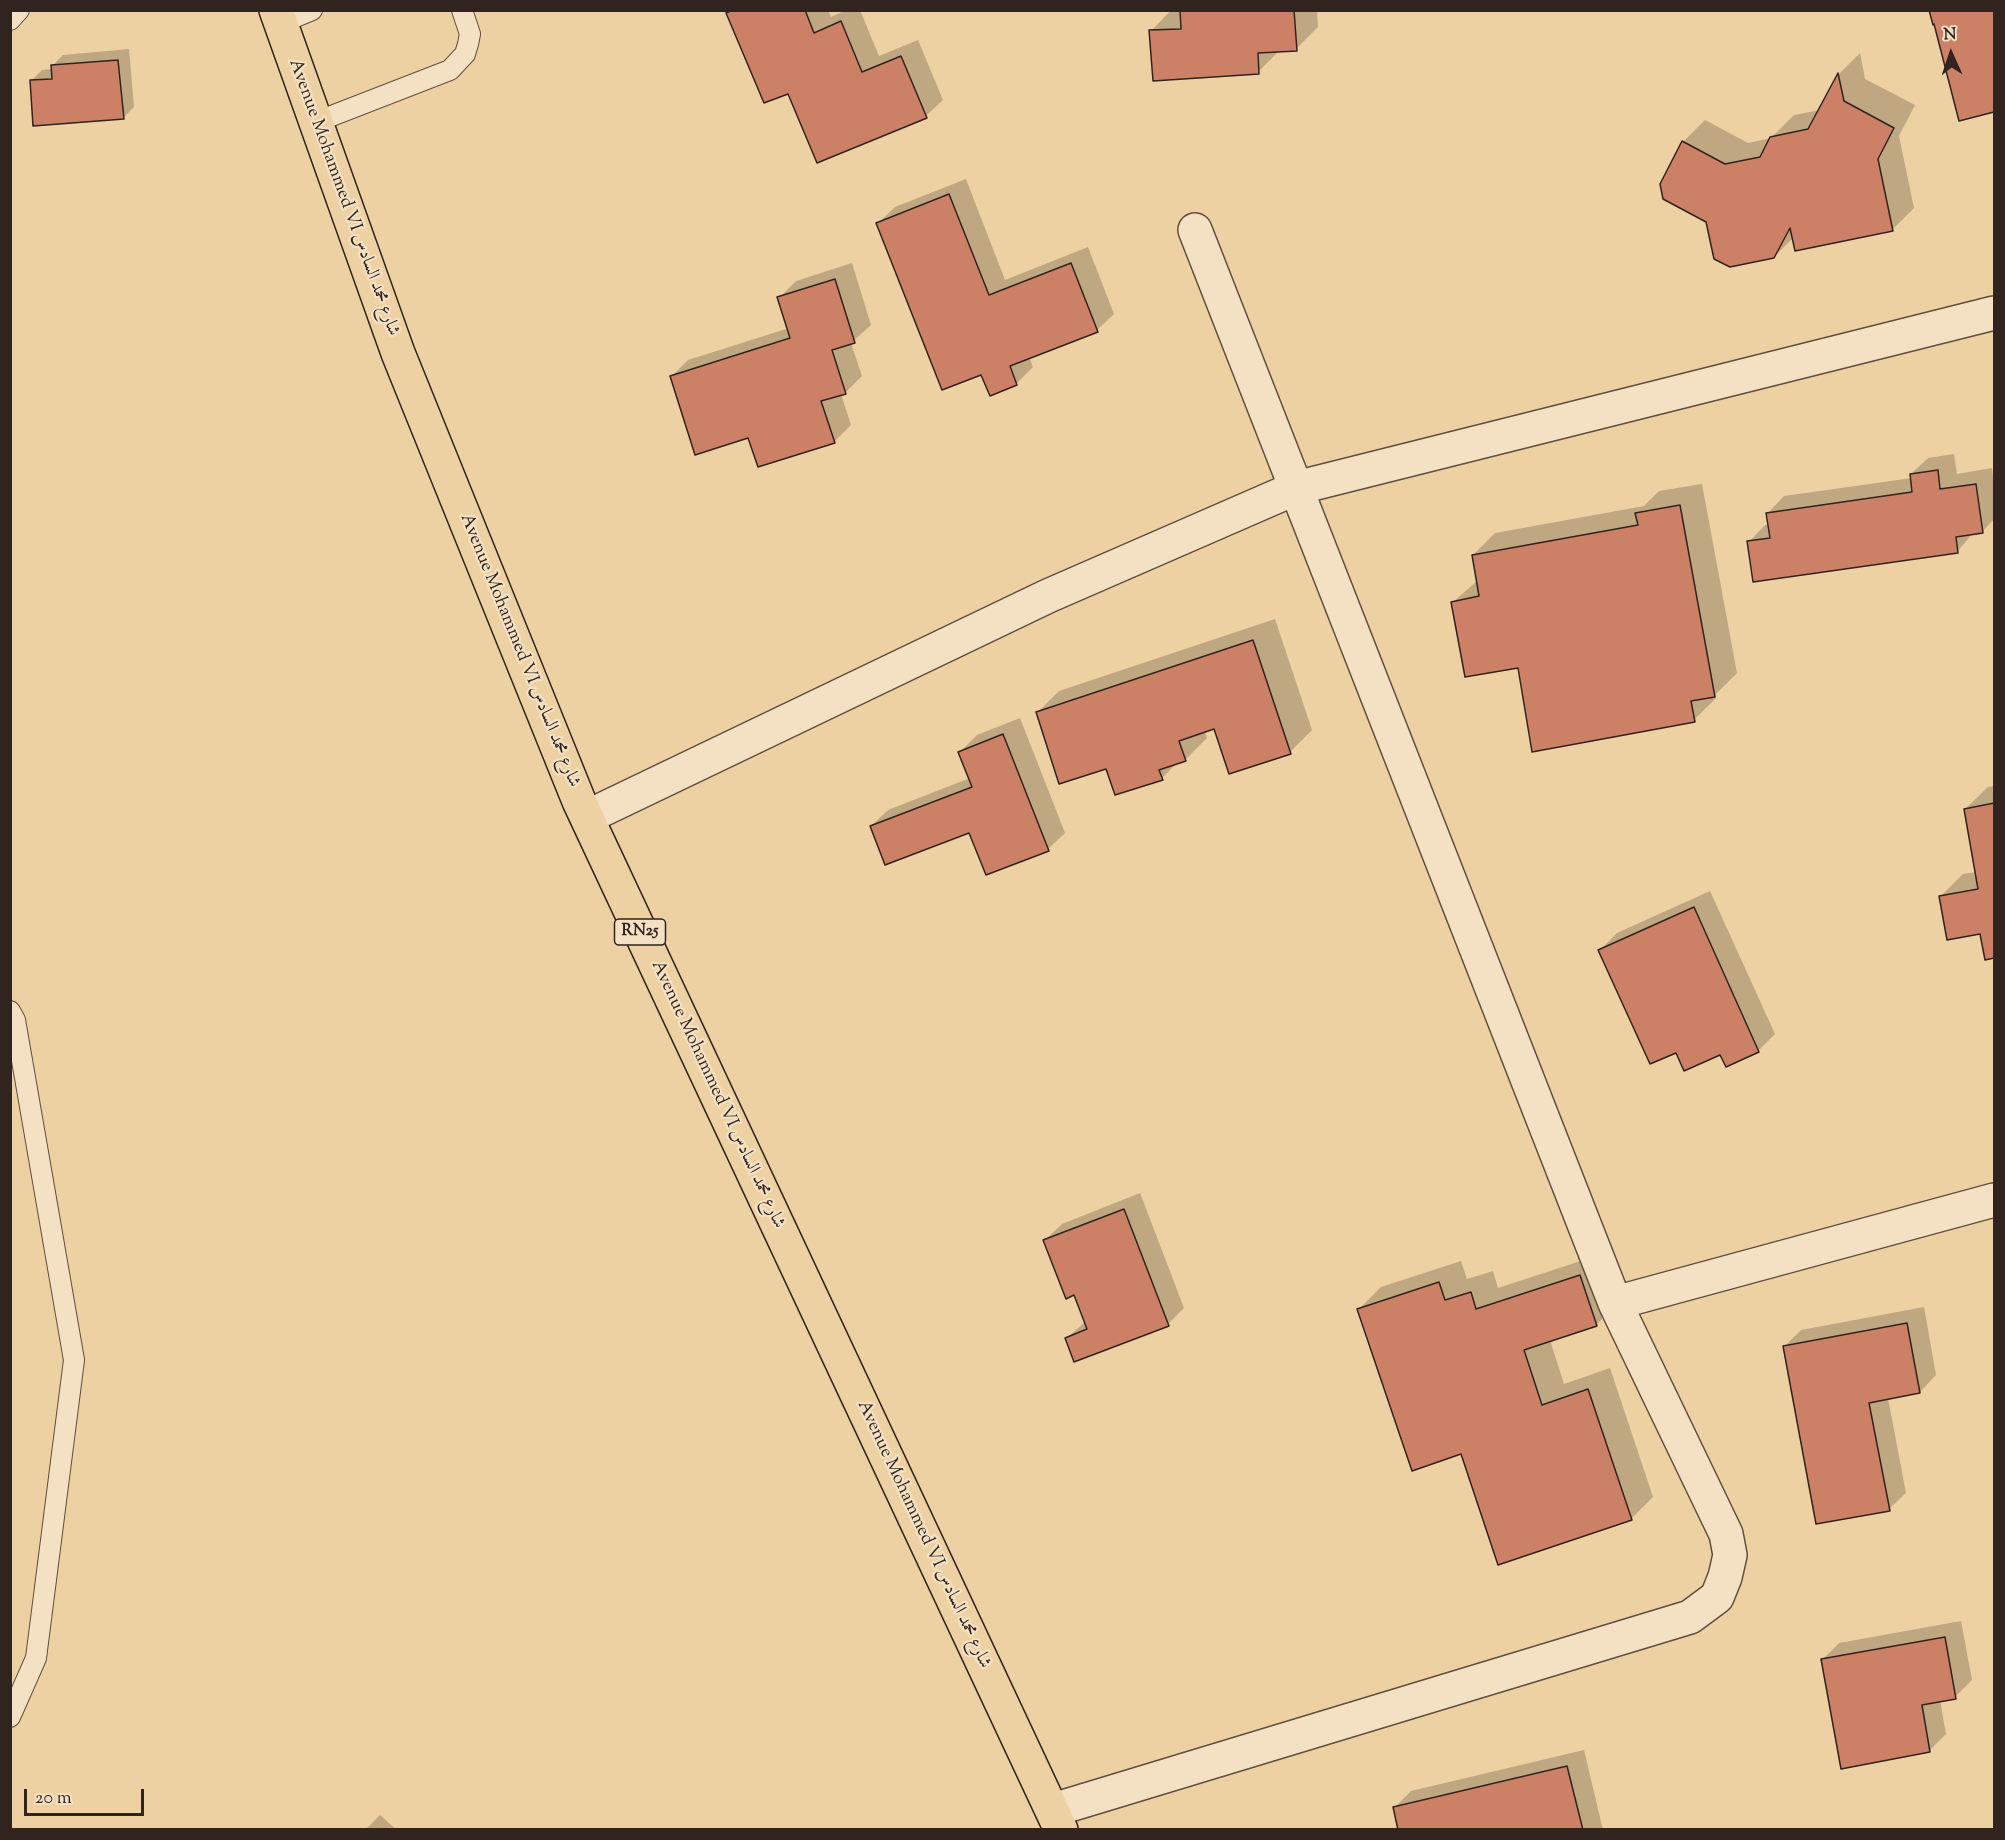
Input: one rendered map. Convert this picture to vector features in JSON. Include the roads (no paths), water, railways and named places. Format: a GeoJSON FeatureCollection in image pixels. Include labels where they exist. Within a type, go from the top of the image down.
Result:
{"type":"FeatureCollection","features":[{"type":"Feature","properties":{"kind":"main road","name":"Avenue Mohammed VI شارع محمد السادس"},"geometry":{"type":"LineString","coordinates":[[278,17],[398,353],[586,817],[1057,1820]]}},
{"type":"Feature","properties":{"kind":"street"},"geometry":{"type":"LineString","coordinates":[[1057,1820],[1690,1617],[1717,1597],[1730,1555],[1726,1534],[1615,1303],[1195,230]]}},
{"type":"Feature","properties":{"kind":"street"},"geometry":{"type":"LineString","coordinates":[[586,817],[1048,596],[1296,488],[1995,313]]}},
{"type":"Feature","properties":{"kind":"street"},"geometry":{"type":"LineString","coordinates":[[1615,1303],[1995,1200]]}},
{"type":"Feature","properties":{"kind":"lane"},"geometry":{"type":"LineString","coordinates":[[10,20],[19,10]]}},
{"type":"Feature","properties":{"kind":"lane"},"geometry":{"type":"LineString","coordinates":[[278,17],[312,10]]}},
{"type":"Feature","properties":{"kind":"lane"},"geometry":{"type":"LineString","coordinates":[[316,122],[450,70],[465,54],[470,34],[462,10]]}},
{"type":"Feature","properties":{"kind":"lane"},"geometry":{"type":"LineString","coordinates":[[10,1011],[15,1020],[74,1360],[36,1658],[10,1717]]}}]}
